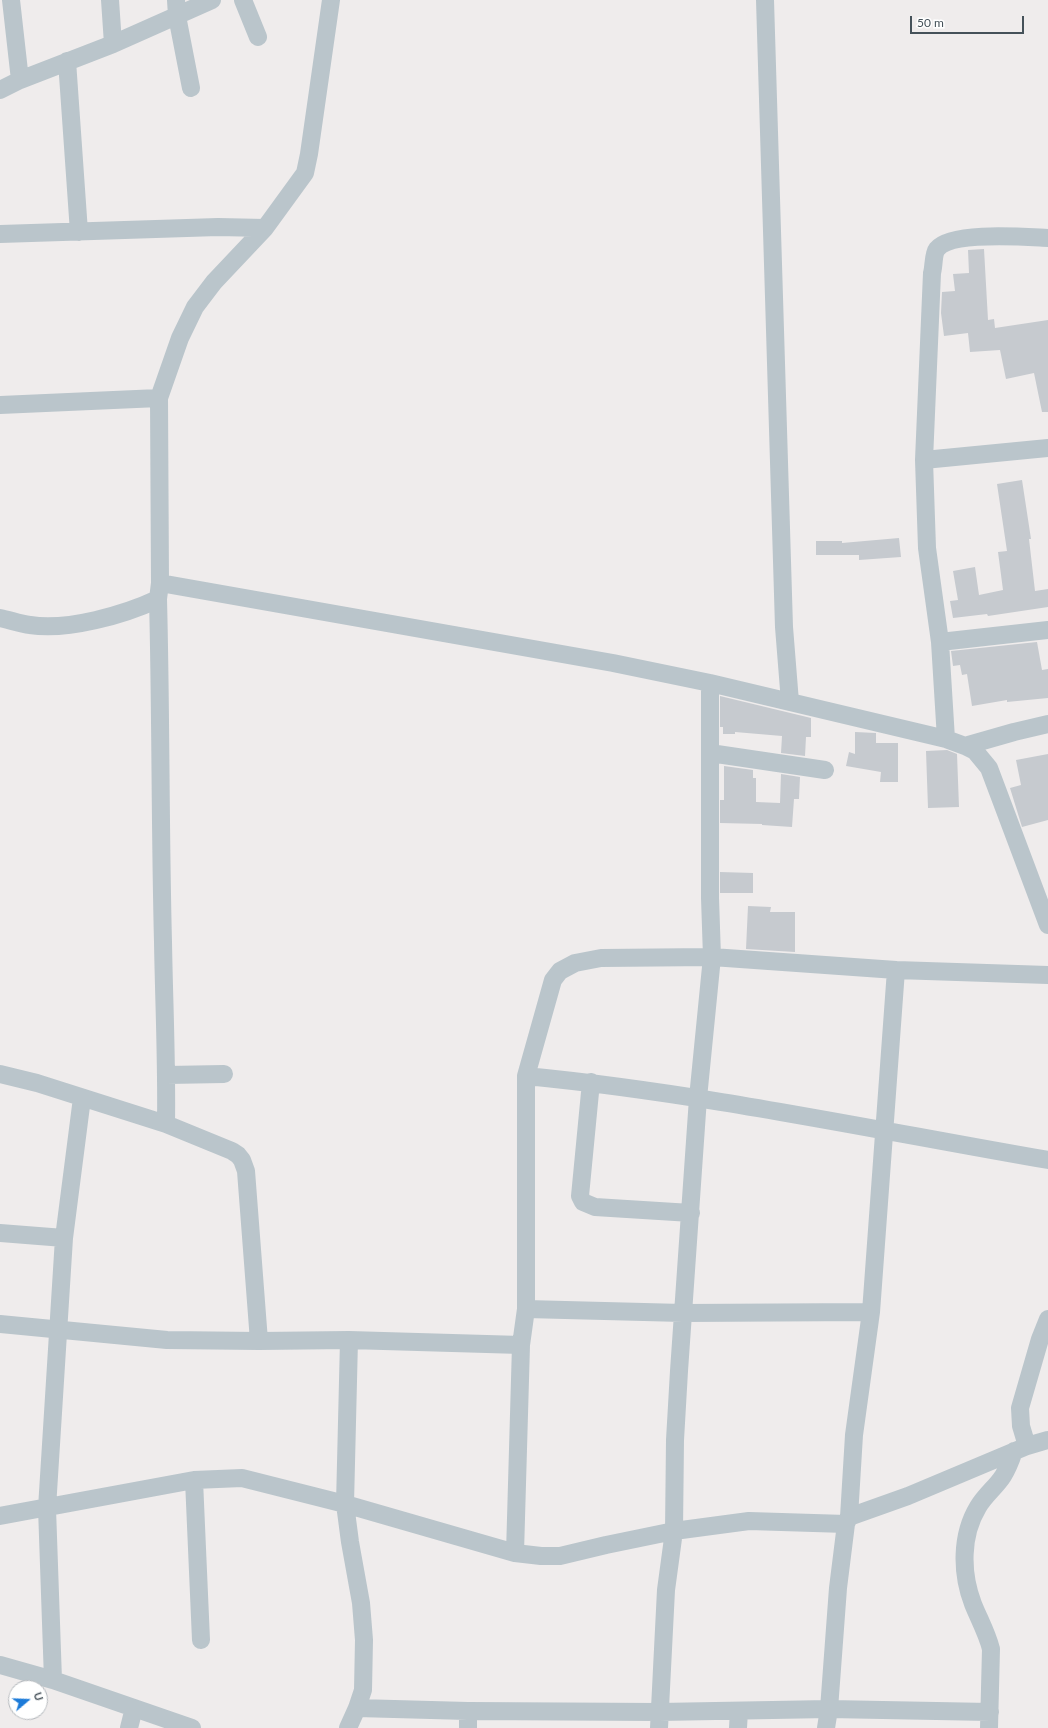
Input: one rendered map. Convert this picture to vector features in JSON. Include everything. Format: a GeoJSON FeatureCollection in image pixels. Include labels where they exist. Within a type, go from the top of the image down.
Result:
{"type":"FeatureCollection","features":[{"type":"Feature","properties":{"kind":"street"},"geometry":{"type":"LineString","coordinates":[[11,0],[20,80]]}},
{"type":"Feature","properties":{"kind":"street"},"geometry":{"type":"LineString","coordinates":[[110,0],[114,44]]}},
{"type":"Feature","properties":{"kind":"street"},"geometry":{"type":"LineString","coordinates":[[0,90],[20,80],[67,61],[114,44],[176,8],[212,0]]}},
{"type":"Feature","properties":{"kind":"street"},"geometry":{"type":"LineString","coordinates":[[243,0],[258,37]]}},
{"type":"Feature","properties":{"kind":"street"},"geometry":{"type":"LineString","coordinates":[[166,1124],[167,1075],[162,942],[159,398],[180,338],[195,307],[228,267],[265,228],[305,174],[331,0]]}},
{"type":"Feature","properties":{"kind":"street"},"geometry":{"type":"LineString","coordinates":[[765,0],[772,186],[784,627],[790,702]]}},
{"type":"Feature","properties":{"kind":"street"},"geometry":{"type":"LineString","coordinates":[[176,8],[192,88]]}},
{"type":"Feature","properties":{"kind":"street"},"geometry":{"type":"LineString","coordinates":[[67,61],[79,232]]}},
{"type":"Feature","properties":{"kind":"street"},"geometry":{"type":"LineString","coordinates":[[0,234],[218,227],[265,228]]}},
{"type":"Feature","properties":{"kind":"street"},"geometry":{"type":"LineString","coordinates":[[946,739],[940,642],[927,548],[924,460],[932,273],[936,250],[945,243],[963,238],[1048,238]]}},
{"type":"Feature","properties":{"kind":"street"},"geometry":{"type":"LineString","coordinates":[[0,405],[159,398]]}},
{"type":"Feature","properties":{"kind":"street"},"geometry":{"type":"LineString","coordinates":[[924,460],[1048,448]]}},
{"type":"Feature","properties":{"kind":"street"},"geometry":{"type":"LineString","coordinates":[[0,618],[30,625],[50,626],[72,624],[120,614],[159,591],[613,663],[710,683],[946,739],[975,751],[989,768],[1048,925]]}},
{"type":"Feature","properties":{"kind":"street"},"geometry":{"type":"LineString","coordinates":[[940,642],[1048,630]]}},
{"type":"Feature","properties":{"kind":"street"},"geometry":{"type":"LineString","coordinates":[[659,1720],[666,1590],[674,1531],[675,1440],[690,1213],[698,1098],[712,957],[710,683]]}},
{"type":"Feature","properties":{"kind":"street"},"geometry":{"type":"LineString","coordinates":[[965,746],[1048,724]]}},
{"type":"Feature","properties":{"kind":"street"},"geometry":{"type":"LineString","coordinates":[[710,753],[825,770]]}},
{"type":"Feature","properties":{"kind":"street"},"geometry":{"type":"LineString","coordinates":[[515,1553],[521,1345],[526,1309],[526,1076],[553,980],[560,971],[575,963],[601,958],[712,957],[896,970],[1048,975]]}},
{"type":"Feature","properties":{"kind":"street"},"geometry":{"type":"LineString","coordinates":[[826,1728],[829,1709],[838,1588],[847,1520],[854,1435],[871,1312],[896,970]]}},
{"type":"Feature","properties":{"kind":"street"},"geometry":{"type":"LineString","coordinates":[[0,1074],[37,1083],[166,1124],[238,1154],[246,1171],[259,1341]]}},
{"type":"Feature","properties":{"kind":"street"},"geometry":{"type":"LineString","coordinates":[[167,1075],[224,1074]]}},
{"type":"Feature","properties":{"kind":"street"},"geometry":{"type":"LineString","coordinates":[[526,1076],[591,1082],[698,1098],[1048,1160]]}},
{"type":"Feature","properties":{"kind":"street"},"geometry":{"type":"LineString","coordinates":[[591,1082],[580,1196],[583,1202],[595,1207],[690,1213]]}},
{"type":"Feature","properties":{"kind":"street"},"geometry":{"type":"LineString","coordinates":[[53,1680],[47,1508],[64,1238],[82,1098]]}},
{"type":"Feature","properties":{"kind":"street"},"geometry":{"type":"LineString","coordinates":[[0,1233],[64,1238]]}},
{"type":"Feature","properties":{"kind":"street"},"geometry":{"type":"LineString","coordinates":[[526,1309],[684,1313],[871,1312]]}},
{"type":"Feature","properties":{"kind":"street"},"geometry":{"type":"LineString","coordinates":[[357,1708],[468,1720],[739,1720],[829,1709],[990,1720],[991,1649],[988,1638],[972,1603],[968,1586],[964,1558],[966,1537],[979,1506],[1003,1477],[1020,1448],[1022,1426],[1020,1408],[1040,1338],[1048,1319]]}},
{"type":"Feature","properties":{"kind":"street"},"geometry":{"type":"LineString","coordinates":[[0,1324],[167,1340],[349,1340],[521,1345]]}},
{"type":"Feature","properties":{"kind":"street"},"geometry":{"type":"LineString","coordinates":[[348,1728],[357,1708],[362,1690],[364,1640],[361,1603],[345,1504],[349,1340]]}},
{"type":"Feature","properties":{"kind":"street"},"geometry":{"type":"LineString","coordinates":[[0,1516],[194,1480],[242,1478],[345,1504],[515,1553],[541,1556],[560,1556],[674,1531],[749,1521],[847,1520],[908,1496],[1020,1448],[1048,1440]]}},
{"type":"Feature","properties":{"kind":"street"},"geometry":{"type":"LineString","coordinates":[[194,1480],[201,1640]]}},
{"type":"Feature","properties":{"kind":"street"},"geometry":{"type":"LineString","coordinates":[[0,1665],[53,1680],[192,1728]]}},
{"type":"Feature","properties":{"kind":"street"},"geometry":{"type":"LineString","coordinates":[[129,1728],[134,1708]]}},
{"type":"Feature","properties":{"kind":"building"},"geometry":{"type":"Polygon","coordinates":[[[984,249],[988,320],[994,319],[995,328],[1048,320],[1048,412],[1042,412],[1034,373],[1006,379],[1000,350],[970,352],[968,333],[944,336],[941,313],[942,292],[955,291],[953,274],[969,273],[968,250],[984,249]]]}},
{"type":"Feature","properties":{"kind":"building"},"geometry":{"type":"Polygon","coordinates":[[[1022,480],[1031,539],[1029,539],[1035,591],[1048,589],[1048,607],[988,616],[987,614],[953,618],[950,601],[958,600],[953,571],[975,567],[979,595],[1003,590],[998,552],[1007,551],[997,484],[1022,480]]]}},
{"type":"Feature","properties":{"kind":"building"},"geometry":{"type":"Polygon","coordinates":[[[899,538],[901,557],[859,560],[859,555],[816,555],[816,541],[842,541],[842,543],[899,538]]]}},
{"type":"Feature","properties":{"kind":"building"},"geometry":{"type":"Polygon","coordinates":[[[1037,642],[1042,670],[1048,669],[1048,698],[1007,702],[1007,700],[972,706],[967,674],[962,675],[960,665],[953,666],[951,651],[1037,642]]]}},
{"type":"Feature","properties":{"kind":"building"},"geometry":{"type":"Polygon","coordinates":[[[720,696],[811,718],[811,737],[806,737],[805,756],[781,753],[782,736],[735,732],[735,734],[723,734],[723,727],[720,727],[720,696]]]}},
{"type":"Feature","properties":{"kind":"building"},"geometry":{"type":"Polygon","coordinates":[[[855,732],[876,733],[876,743],[898,743],[898,782],[880,782],[881,772],[846,766],[849,752],[855,754],[855,732]]]}},
{"type":"Feature","properties":{"kind":"building"},"geometry":{"type":"Polygon","coordinates":[[[947,750],[957,754],[959,807],[928,808],[926,751],[947,750]]]}},
{"type":"Feature","properties":{"kind":"building"},"geometry":{"type":"Polygon","coordinates":[[[1048,754],[1048,820],[1022,827],[1010,788],[1021,785],[1016,760],[1048,754]]]}},
{"type":"Feature","properties":{"kind":"building"},"geometry":{"type":"Polygon","coordinates":[[[724,766],[753,770],[753,778],[756,778],[756,802],[780,803],[781,774],[800,777],[799,799],[794,799],[792,827],[762,824],[720,823],[720,800],[724,800],[724,766]]]}},
{"type":"Feature","properties":{"kind":"building"},"geometry":{"type":"Polygon","coordinates":[[[720,872],[753,873],[753,893],[720,893],[720,872]]]}},
{"type":"Feature","properties":{"kind":"building"},"geometry":{"type":"Polygon","coordinates":[[[748,906],[771,907],[770,912],[795,912],[795,952],[746,949],[748,906]]]}}]}
